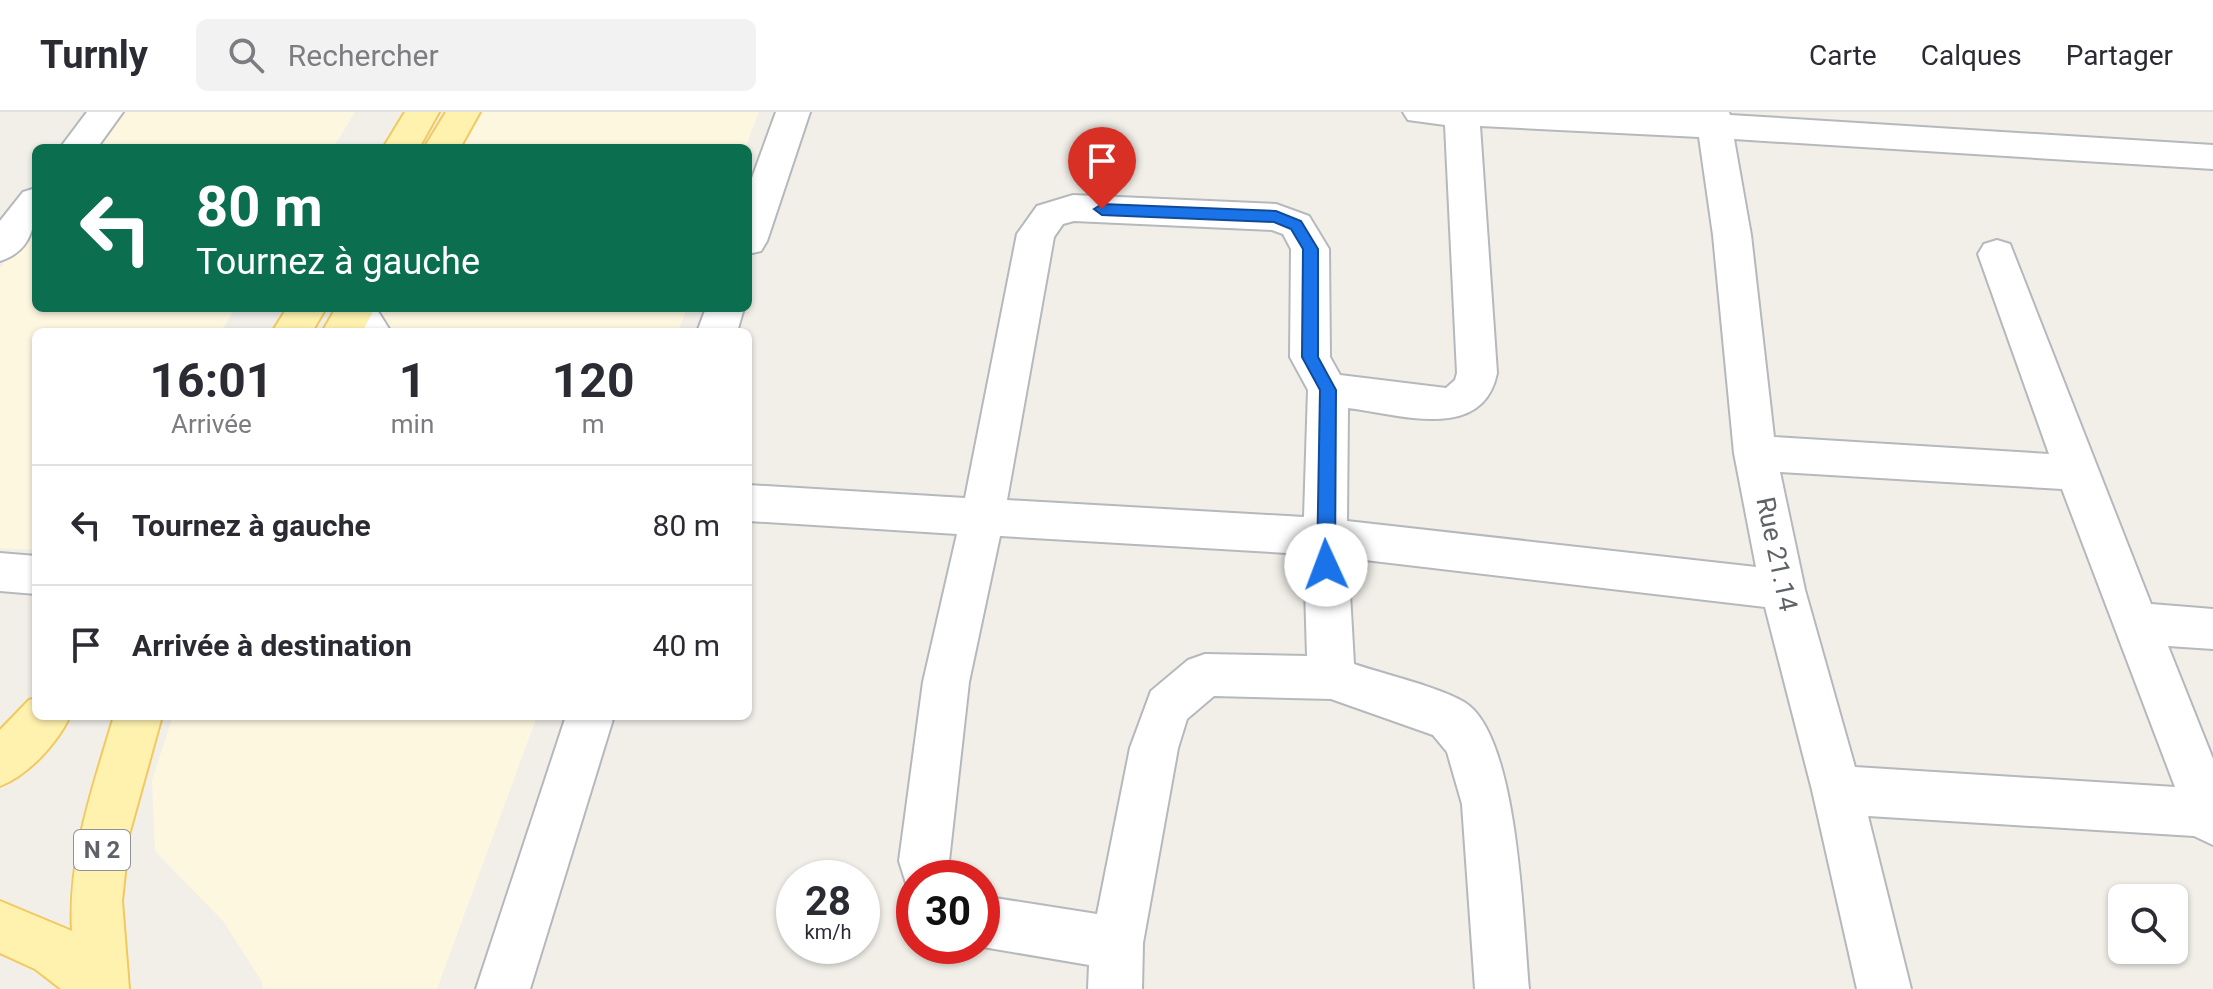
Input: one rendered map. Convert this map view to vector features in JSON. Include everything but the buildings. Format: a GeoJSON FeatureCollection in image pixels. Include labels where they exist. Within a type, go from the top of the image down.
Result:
{"type":"FeatureCollection","features":[{"type":"Feature","properties":{"kind":"main road"},"geometry":{"type":"LineString","coordinates":[[403,144],[422,112]]}},
{"type":"Feature","properties":{"kind":"main road"},"geometry":{"type":"LineString","coordinates":[[444,144],[463,112]]}},
{"type":"Feature","properties":{"kind":"main road"},"geometry":{"type":"LineString","coordinates":[[0,763],[42,720]]}},
{"type":"Feature","properties":{"kind":"main road","name":"N 2"},"geometry":{"type":"LineString","coordinates":[[100,989],[96,901],[104,835],[137,720]]}},
{"type":"Feature","properties":{"kind":"main road","name":"N 2"},"geometry":{"type":"LineString","coordinates":[[0,927],[54,949],[100,989]]}},
{"type":"Feature","properties":{"kind":"street"},"geometry":{"type":"LineString","coordinates":[[81,144],[106,112]]}},
{"type":"Feature","properties":{"kind":"street"},"geometry":{"type":"LineString","coordinates":[[752,230],[793,112]]}},
{"type":"Feature","properties":{"kind":"street"},"geometry":{"type":"LineString","coordinates":[[1420,112],[1712,119],[2203,157],[2213,193]]}},
{"type":"Feature","properties":{"kind":"street"},"geometry":{"type":"LineString","coordinates":[[1328,390],[1448,404],[1466,398],[1475,386],[1477,373],[1462,115]]}},
{"type":"Feature","properties":{"kind":"street","name":"Rue 21.14"},"geometry":{"type":"LineString","coordinates":[[1712,119],[1732,235],[1755,453],[1783,590],[1837,790],[1884,989]]}},
{"type":"Feature","properties":{"kind":"street"},"geometry":{"type":"LineString","coordinates":[[0,247],[32,206]]}},
{"type":"Feature","properties":{"kind":"street"},"geometry":{"type":"LineString","coordinates":[[924,860],[946,682],[983,516],[1036,234],[1050,215],[1073,208],[1104,209],[1276,217],[1296,225],[1310,249],[1310,357],[1328,390],[1325,537],[1331,678]]}},
{"type":"Feature","properties":{"kind":"street"},"geometry":{"type":"LineString","coordinates":[[1837,790],[2211,817],[2077,473],[1997,254]]}},
{"type":"Feature","properties":{"kind":"street"},"geometry":{"type":"LineString","coordinates":[[1755,453],[2077,473]]}},
{"type":"Feature","properties":{"kind":"street"},"geometry":{"type":"LineString","coordinates":[[752,503],[1325,537],[1783,590]]}},
{"type":"Feature","properties":{"kind":"street"},"geometry":{"type":"LineString","coordinates":[[0,572],[32,575]]}},
{"type":"Feature","properties":{"kind":"street"},"geometry":{"type":"LineString","coordinates":[[2138,623],[2213,629]]}},
{"type":"Feature","properties":{"kind":"street"},"geometry":{"type":"LineString","coordinates":[[1000,928],[1116,966],[1154,748],[1168,706],[1205,675],[1331,678],[1449,718],[1468,740],[1487,804],[1502,989]]}},
{"type":"Feature","properties":{"kind":"street"},"geometry":{"type":"LineString","coordinates":[[503,989],[589,720]]}},
{"type":"Feature","properties":{"kind":"shaded area"},"geometry":{"type":"Polygon","coordinates":[[[120,112],[355,112],[335,144],[95,144],[120,112]]]}},
{"type":"Feature","properties":{"kind":"shaded area"},"geometry":{"type":"Polygon","coordinates":[[[479,112],[759,112],[747,144],[462,144],[479,112]]]}},
{"type":"Feature","properties":{"kind":"shaded area"},"geometry":{"type":"Polygon","coordinates":[[[32,226],[32,312],[233,312],[223,328],[32,328],[32,550],[0,548],[0,268],[32,226]]]}},
{"type":"Feature","properties":{"kind":"shaded area"},"geometry":{"type":"Polygon","coordinates":[[[373,312],[686,312],[680,328],[364,328],[373,312]]]}},
{"type":"Feature","properties":{"kind":"shaded area"},"geometry":{"type":"Polygon","coordinates":[[[172,720],[536,720],[437,989],[263,989],[262,982],[224,922],[155,851],[152,780],[172,720]]]}},
{"type":"Feature","properties":{"kind":"route"},"geometry":{"type":"LineString","coordinates":[[1102,209],[1276,217],[1296,225],[1310,249],[1310,357],[1328,390],[1326,565]]}}]}
